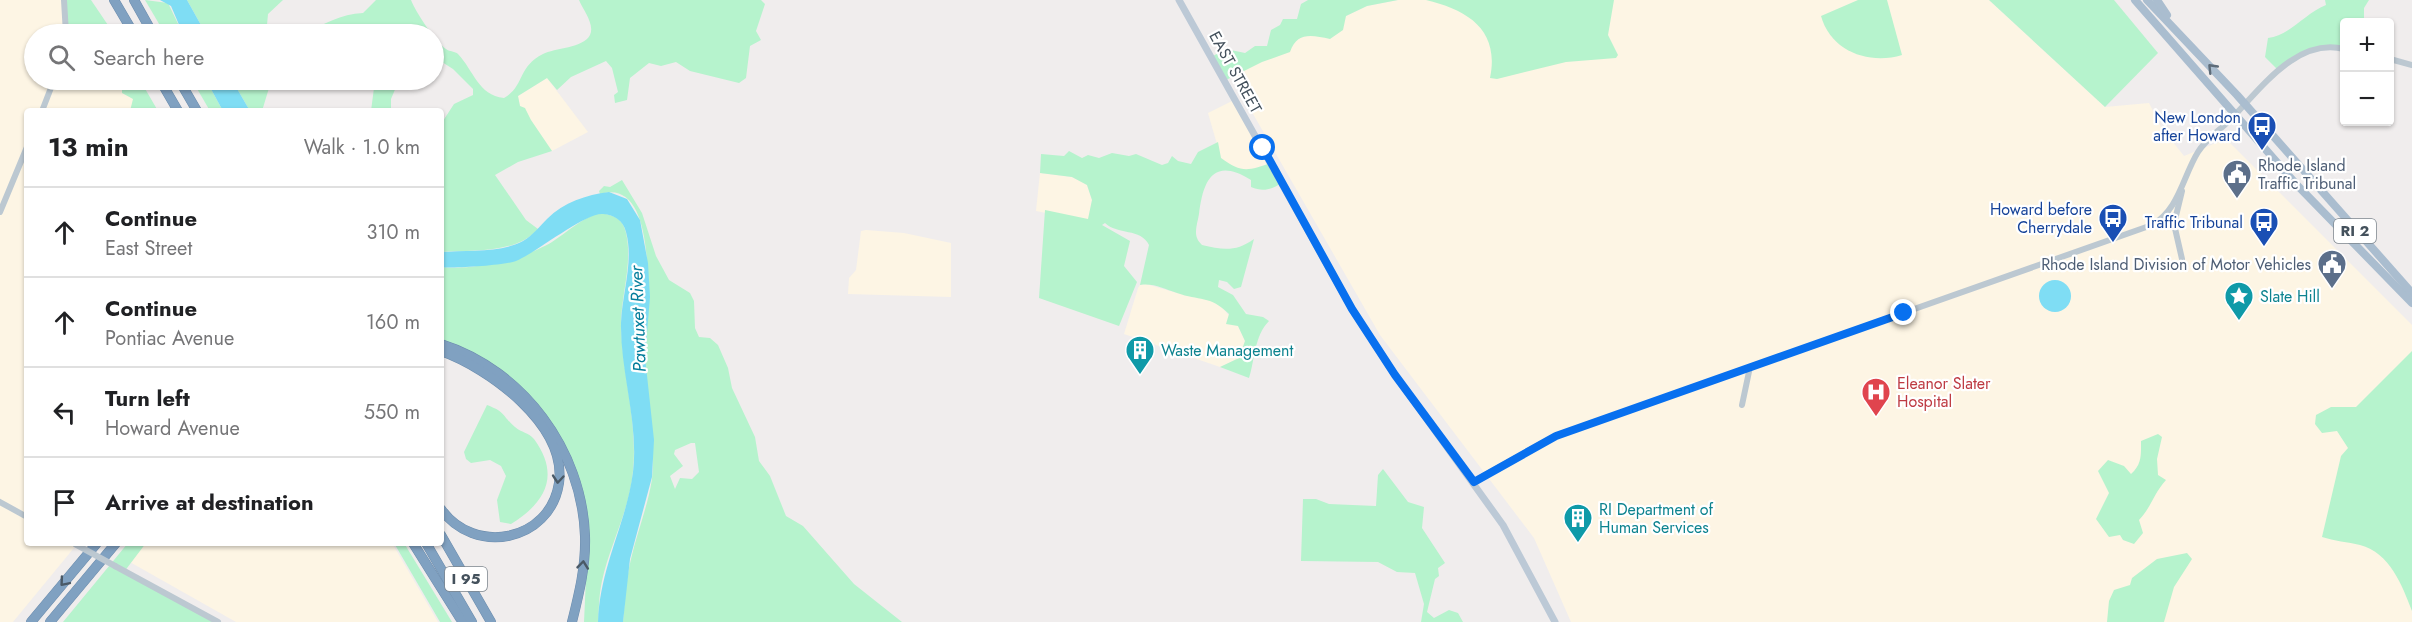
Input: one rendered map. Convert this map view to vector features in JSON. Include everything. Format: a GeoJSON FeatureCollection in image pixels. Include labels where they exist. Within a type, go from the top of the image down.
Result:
{"type":"FeatureCollection","features":[{"type":"Feature","properties":{"kind":"highway"},"geometry":{"type":"LineString","coordinates":[[114,0],[128,24]]}},
{"type":"Feature","properties":{"kind":"highway"},"geometry":{"type":"LineString","coordinates":[[134,0],[147,24]]}},
{"type":"Feature","properties":{"kind":"highway"},"geometry":{"type":"LineString","coordinates":[[164,90],[174,108]]}},
{"type":"Feature","properties":{"kind":"highway"},"geometry":{"type":"LineString","coordinates":[[185,90],[195,108]]}},
{"type":"Feature","properties":{"kind":"highway"},"geometry":{"type":"LineString","coordinates":[[444,345],[484,364],[512,384],[538,411],[565,454],[580,498],[585,536],[582,575],[572,622]]}},
{"type":"Feature","properties":{"kind":"highway"},"geometry":{"type":"LineString","coordinates":[[444,352],[481,370],[516,397],[551,442],[558,460],[559,475],[555,497],[544,516],[534,525],[516,535],[496,539],[476,536],[455,525],[444,512]]}},
{"type":"Feature","properties":{"kind":"highway","name":"I 95"},"geometry":{"type":"LineString","coordinates":[[444,540],[491,622]]}},
{"type":"Feature","properties":{"kind":"highway"},"geometry":{"type":"LineString","coordinates":[[31,622],[94,546]]}},
{"type":"Feature","properties":{"kind":"highway"},"geometry":{"type":"LineString","coordinates":[[50,622],[113,546]]}},
{"type":"Feature","properties":{"kind":"highway"},"geometry":{"type":"LineString","coordinates":[[415,546],[460,618],[465,622]]}},
{"type":"Feature","properties":{"kind":"highway","name":"I 95"},"geometry":{"type":"LineString","coordinates":[[428,546],[472,622]]}},
{"type":"Feature","properties":{"kind":"main road","name":"EAST STREET"},"geometry":{"type":"LineString","coordinates":[[1179,0],[1352,309],[1395,375],[1474,482],[1521,555],[1555,622]]}},
{"type":"Feature","properties":{"kind":"main road","name":"RI 2"},"geometry":{"type":"LineString","coordinates":[[2135,0],[2302,191],[2412,303]]}},
{"type":"Feature","properties":{"kind":"main road","name":"RI 2"},"geometry":{"type":"LineString","coordinates":[[2148,0],[2244,103],[2412,293]]}},
{"type":"Feature","properties":{"kind":"main road"},"geometry":{"type":"LineString","coordinates":[[2157,0],[2179,34]]}},
{"type":"Feature","properties":{"kind":"street"},"geometry":{"type":"LineString","coordinates":[[64,0],[65,24]]}},
{"type":"Feature","properties":{"kind":"street"},"geometry":{"type":"LineString","coordinates":[[1474,482],[1556,436],[2148,227],[2169,210],[2202,146],[2244,103],[2304,52],[2323,47],[2340,48]]}},
{"type":"Feature","properties":{"kind":"street"},"geometry":{"type":"LineString","coordinates":[[2394,60],[2412,65]]}},
{"type":"Feature","properties":{"kind":"street"},"geometry":{"type":"LineString","coordinates":[[43,108],[50,90]]}},
{"type":"Feature","properties":{"kind":"street"},"geometry":{"type":"LineString","coordinates":[[0,212],[24,154]]}},
{"type":"Feature","properties":{"kind":"street"},"geometry":{"type":"LineString","coordinates":[[2182,260],[2174,224],[2183,185]]}},
{"type":"Feature","properties":{"kind":"street"},"geometry":{"type":"LineString","coordinates":[[1742,405],[1750,367]]}},
{"type":"Feature","properties":{"kind":"street"},"geometry":{"type":"LineString","coordinates":[[0,502],[24,515]]}},
{"type":"Feature","properties":{"kind":"street"},"geometry":{"type":"LineString","coordinates":[[78,546],[218,622]]}},
{"type":"Feature","properties":{"kind":"shaded area"},"geometry":{"type":"Polygon","coordinates":[[[0,0],[89,0],[100,24],[24,24],[24,90],[131,90],[139,108],[24,108],[24,546],[76,546],[13,622],[0,622],[0,0]]]}},
{"type":"Feature","properties":{"kind":"shaded area"},"geometry":{"type":"Polygon","coordinates":[[[1398,0],[1989,0],[2105,107],[2149,103],[2161,127],[2184,156],[2226,139],[2412,325],[2412,622],[1571,622],[1534,538],[1380,335],[1229,72],[1367,6],[1398,0]]]}},
{"type":"Feature","properties":{"kind":"shaded area"},"geometry":{"type":"Polygon","coordinates":[[[547,78],[588,132],[552,151],[520,106],[518,96],[547,78]]]}},
{"type":"Feature","properties":{"kind":"shaded area"},"geometry":{"type":"Polygon","coordinates":[[[1236,99],[1271,163],[1247,171],[1233,167],[1221,158],[1208,113],[1236,99]]]}},
{"type":"Feature","properties":{"kind":"shaded area"},"geometry":{"type":"Polygon","coordinates":[[[1040,173],[1072,177],[1087,185],[1092,200],[1088,221],[1036,211],[1040,173]]]}},
{"type":"Feature","properties":{"kind":"shaded area"},"geometry":{"type":"Polygon","coordinates":[[[861,231],[904,233],[951,243],[951,297],[848,294],[849,278],[856,270],[861,231]]]}},
{"type":"Feature","properties":{"kind":"shaded area"},"geometry":{"type":"Polygon","coordinates":[[[1146,284],[1177,293],[1203,297],[1219,304],[1238,326],[1245,341],[1239,358],[1220,367],[1124,334],[1138,288],[1146,284]]]}},
{"type":"Feature","properties":{"kind":"shaded area"},"geometry":{"type":"Polygon","coordinates":[[[130,546],[394,546],[438,622],[236,622],[121,557],[130,546]]]}},
{"type":"Feature","properties":{"kind":"green space"},"geometry":{"type":"Polygon","coordinates":[[[64,0],[91,0],[107,24],[66,24],[64,0]]]}},
{"type":"Feature","properties":{"kind":"green space"},"geometry":{"type":"Polygon","coordinates":[[[145,0],[168,3],[178,24],[159,24],[145,0]]]}},
{"type":"Feature","properties":{"kind":"green space"},"geometry":{"type":"Polygon","coordinates":[[[187,0],[283,0],[268,14],[267,24],[200,24],[187,0]]]}},
{"type":"Feature","properties":{"kind":"green space"},"geometry":{"type":"Polygon","coordinates":[[[376,0],[411,0],[425,24],[323,24],[340,17],[363,13],[376,0]]]}},
{"type":"Feature","properties":{"kind":"green space"},"geometry":{"type":"Polygon","coordinates":[[[579,0],[761,0],[765,4],[756,31],[761,40],[750,46],[746,78],[739,83],[690,71],[676,62],[661,66],[649,63],[630,78],[627,100],[615,103],[614,95],[618,92],[612,68],[606,61],[571,77],[557,90],[547,78],[518,96],[520,106],[525,108],[552,151],[518,162],[495,175],[526,220],[538,229],[529,237],[506,247],[444,252],[444,119],[454,104],[473,95],[473,89],[444,63],[444,48],[458,54],[482,87],[495,96],[504,98],[515,88],[525,70],[535,59],[548,52],[582,43],[587,39],[591,26],[579,0]]]}},
{"type":"Feature","properties":{"kind":"green space"},"geometry":{"type":"Polygon","coordinates":[[[1308,0],[1398,0],[1367,6],[1346,16],[1343,30],[1330,39],[1306,36],[1297,41],[1290,52],[1262,62],[1226,80],[1213,56],[1226,49],[1245,53],[1255,46],[1267,46],[1271,30],[1280,25],[1283,19],[1297,19],[1301,4],[1308,0]]]}},
{"type":"Feature","properties":{"kind":"green space"},"geometry":{"type":"Polygon","coordinates":[[[1426,0],[1614,0],[1608,35],[1618,55],[1616,58],[1566,62],[1497,79],[1490,78],[1492,61],[1490,47],[1478,25],[1455,10],[1426,0]]]}},
{"type":"Feature","properties":{"kind":"green space"},"geometry":{"type":"Polygon","coordinates":[[[1858,0],[1887,0],[1902,55],[1890,58],[1865,57],[1853,53],[1833,39],[1821,16],[1858,0]]]}},
{"type":"Feature","properties":{"kind":"green space"},"geometry":{"type":"Polygon","coordinates":[[[1989,0],[2114,0],[2158,53],[2105,107],[1989,0]]]}},
{"type":"Feature","properties":{"kind":"green space"},"geometry":{"type":"Polygon","coordinates":[[[2325,0],[2369,0],[2364,8],[2364,18],[2340,18],[2340,50],[2313,50],[2279,71],[2265,57],[2268,38],[2284,33],[2326,5],[2325,0]]]}},
{"type":"Feature","properties":{"kind":"green space"},"geometry":{"type":"Polygon","coordinates":[[[122,90],[146,90],[156,108],[131,108],[133,99],[122,93],[122,90]]]}},
{"type":"Feature","properties":{"kind":"green space"},"geometry":{"type":"Polygon","coordinates":[[[198,90],[211,90],[221,108],[208,108],[198,90]]]}},
{"type":"Feature","properties":{"kind":"green space"},"geometry":{"type":"Polygon","coordinates":[[[238,90],[268,90],[263,108],[248,108],[238,90]]]}},
{"type":"Feature","properties":{"kind":"green space"},"geometry":{"type":"Polygon","coordinates":[[[374,90],[395,90],[391,99],[391,108],[371,108],[374,90]]]}},
{"type":"Feature","properties":{"kind":"green space"},"geometry":{"type":"Polygon","coordinates":[[[1218,142],[1221,158],[1228,163],[1245,169],[1271,163],[1282,183],[1263,190],[1251,187],[1251,180],[1238,173],[1219,172],[1212,176],[1203,191],[1196,227],[1199,242],[1210,247],[1235,248],[1254,239],[1241,287],[1234,289],[1227,282],[1219,280],[1218,287],[1233,295],[1246,314],[1263,317],[1269,321],[1260,334],[1249,378],[1220,367],[1239,358],[1245,341],[1238,326],[1226,324],[1229,314],[1222,308],[1204,299],[1154,286],[1140,285],[1149,245],[1135,234],[1110,227],[1105,223],[1102,225],[1130,241],[1124,266],[1137,282],[1119,326],[1039,298],[1045,210],[1088,219],[1092,200],[1087,185],[1072,177],[1040,173],[1041,154],[1064,156],[1069,151],[1082,158],[1088,155],[1099,158],[1112,153],[1129,156],[1136,154],[1162,165],[1168,163],[1172,156],[1178,161],[1191,164],[1198,152],[1218,142]]]}},
{"type":"Feature","properties":{"kind":"green space"},"geometry":{"type":"Polygon","coordinates":[[[622,180],[642,213],[656,256],[669,280],[690,293],[694,301],[695,328],[699,337],[710,338],[718,345],[728,368],[732,388],[755,437],[759,461],[770,476],[786,516],[803,526],[854,584],[902,622],[623,622],[629,567],[652,479],[653,451],[646,366],[648,293],[643,231],[635,208],[621,194],[600,194],[599,191],[604,186],[610,187],[622,180]],[[695,443],[675,450],[674,454],[683,466],[670,476],[675,489],[680,478],[692,479],[699,472],[695,443]]]}},
{"type":"Feature","properties":{"kind":"green space"},"geometry":{"type":"Polygon","coordinates":[[[599,213],[613,216],[620,221],[625,228],[628,244],[621,325],[634,453],[628,499],[602,581],[598,622],[584,622],[588,533],[580,483],[569,453],[548,418],[444,343],[444,267],[482,265],[528,253],[552,242],[599,213]]]}},
{"type":"Feature","properties":{"kind":"green space"},"geometry":{"type":"Polygon","coordinates":[[[2412,351],[2412,611],[2394,571],[2379,555],[2360,545],[2322,537],[2341,456],[2348,448],[2337,431],[2322,433],[2315,424],[2316,415],[2331,407],[2356,407],[2412,351]]]}},
{"type":"Feature","properties":{"kind":"green space"},"geometry":{"type":"Polygon","coordinates":[[[487,405],[498,410],[515,427],[534,439],[547,465],[548,477],[540,498],[523,516],[511,524],[500,522],[497,500],[506,476],[501,466],[490,460],[471,463],[466,459],[464,452],[487,405]]]}},
{"type":"Feature","properties":{"kind":"green space"},"geometry":{"type":"Polygon","coordinates":[[[2158,434],[2162,437],[2157,459],[2158,475],[2166,480],[2139,520],[2143,533],[2134,544],[2123,540],[2120,535],[2109,537],[2096,519],[2109,493],[2098,471],[2108,460],[2124,466],[2131,474],[2139,463],[2141,441],[2158,434]]]}},
{"type":"Feature","properties":{"kind":"green space"},"geometry":{"type":"Polygon","coordinates":[[[1383,469],[1408,502],[1424,507],[1422,528],[1445,563],[1438,568],[1439,576],[1435,579],[1427,612],[1434,618],[1449,610],[1458,613],[1463,622],[1421,622],[1424,604],[1415,573],[1397,572],[1378,562],[1301,561],[1303,499],[1316,499],[1329,504],[1376,506],[1378,475],[1383,469]]]}},
{"type":"Feature","properties":{"kind":"green space"},"geometry":{"type":"Polygon","coordinates":[[[126,546],[144,546],[124,572],[213,622],[63,622],[126,546]]]}},
{"type":"Feature","properties":{"kind":"green space"},"geometry":{"type":"Polygon","coordinates":[[[396,546],[406,546],[452,622],[440,622],[396,546]]]}},
{"type":"Feature","properties":{"kind":"green space"},"geometry":{"type":"Polygon","coordinates":[[[2187,553],[2192,559],[2174,587],[2164,622],[2107,622],[2109,601],[2114,590],[2130,585],[2132,578],[2157,559],[2187,553]]]}},
{"type":"Feature","properties":{"kind":"water"},"geometry":{"type":"Polygon","coordinates":[[[160,0],[187,0],[200,24],[179,24],[171,6],[160,0]]]}},
{"type":"Feature","properties":{"kind":"water"},"geometry":{"type":"Polygon","coordinates":[[[211,90],[238,90],[248,108],[221,108],[211,90]]]}},
{"type":"Feature","properties":{"kind":"water","name":"Pawtuxet River"},"geometry":{"type":"Polygon","coordinates":[[[609,192],[627,199],[640,220],[648,263],[650,297],[645,357],[654,440],[652,477],[630,559],[623,622],[598,622],[603,582],[625,510],[633,472],[634,435],[621,341],[629,254],[625,228],[614,217],[603,214],[595,215],[516,261],[479,266],[444,267],[444,252],[494,249],[514,245],[527,239],[554,213],[568,204],[592,195],[609,192]]]}},
{"type":"Feature","properties":{"kind":"water"},"geometry":{"type":"Polygon","coordinates":[[[2055,280],[2067,284],[2071,296],[2067,308],[2055,312],[2043,308],[2039,296],[2043,284],[2055,280]]]}},
{"type":"Feature","properties":{"kind":"place","name":"New London after Howard"},"geometry":{"type":"Point","coordinates":[2262,152]}},
{"type":"Feature","properties":{"kind":"place","name":"Rhode Island Traffic Tribunal"},"geometry":{"type":"Point","coordinates":[2237,200]}},
{"type":"Feature","properties":{"kind":"place","name":"Howard before Cherrydale"},"geometry":{"type":"Point","coordinates":[2113,244]}},
{"type":"Feature","properties":{"kind":"place","name":"Traffic Tribunal"},"geometry":{"type":"Point","coordinates":[2264,248]}},
{"type":"Feature","properties":{"kind":"place","name":"Rhode Island Division of Motor Vehicles"},"geometry":{"type":"Point","coordinates":[2332,290]}},
{"type":"Feature","properties":{"kind":"place","name":"Slate Hill"},"geometry":{"type":"Point","coordinates":[2239,322]}},
{"type":"Feature","properties":{"kind":"place","name":"Waste Management"},"geometry":{"type":"Point","coordinates":[1140,376]}},
{"type":"Feature","properties":{"kind":"place","name":"Eleanor Slater Hospital"},"geometry":{"type":"Point","coordinates":[1876,418]}},
{"type":"Feature","properties":{"kind":"place","name":"RI Department of Human Services"},"geometry":{"type":"Point","coordinates":[1578,544]}},
{"type":"Feature","properties":{"kind":"route"},"geometry":{"type":"LineString","coordinates":[[1263,148],[1352,309],[1395,375],[1474,482],[1556,436],[1904,313]]}}]}
